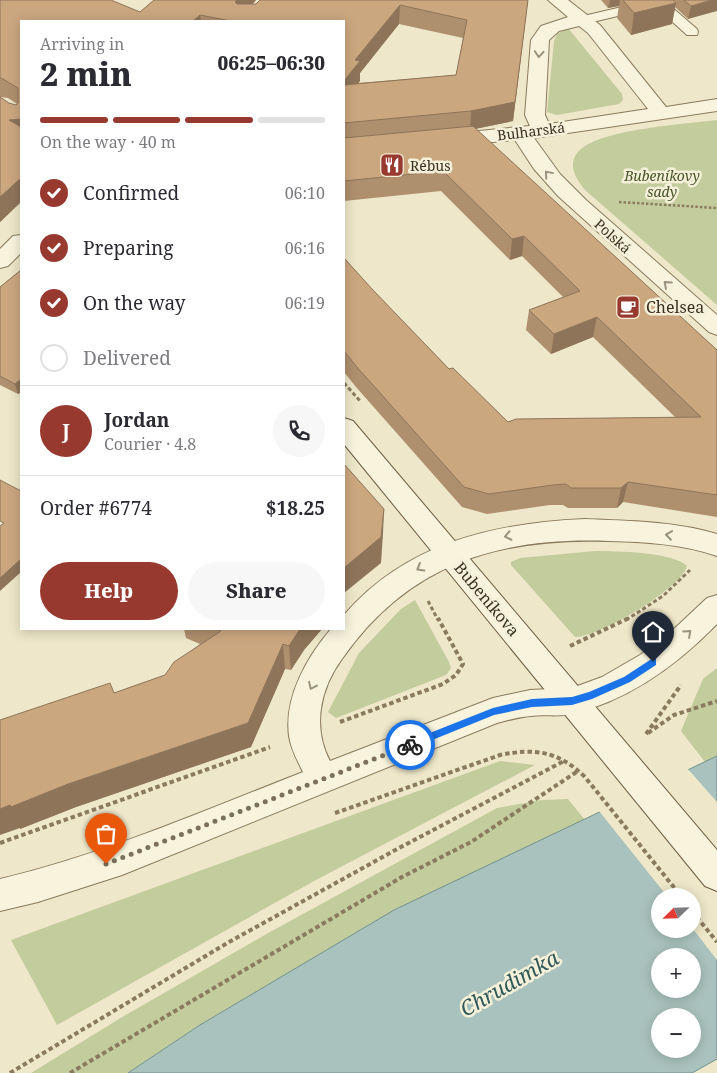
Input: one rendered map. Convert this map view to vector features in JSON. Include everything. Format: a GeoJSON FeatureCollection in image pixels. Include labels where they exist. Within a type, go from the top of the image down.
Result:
{"type":"FeatureCollection","features":[{"type":"Feature","properties":{"kind":"street"},"geometry":{"type":"LineString","coordinates":[[557,0],[594,29],[662,114]]}},
{"type":"Feature","properties":{"kind":"street","name":"Polská"},"geometry":{"type":"LineString","coordinates":[[584,20],[554,26],[542,34],[532,132],[532,154],[544,170],[577,203],[717,328]]}},
{"type":"Feature","properties":{"kind":"street","name":"Bulharská"},"geometry":{"type":"LineString","coordinates":[[433,142],[532,132],[717,105]]}},
{"type":"Feature","properties":{"kind":"street"},"geometry":{"type":"LineString","coordinates":[[0,261],[20,242]]}},
{"type":"Feature","properties":{"kind":"street","name":"Bubeníkova"},"geometry":{"type":"LineString","coordinates":[[345,429],[717,875]]}},
{"type":"Feature","properties":{"kind":"street"},"geometry":{"type":"LineString","coordinates":[[324,779],[309,751],[305,735],[304,719],[308,693],[326,657],[351,624],[388,589],[413,572],[449,554],[510,535],[548,530],[591,529],[637,532],[716,544]]}},
{"type":"Feature","properties":{"kind":"street"},"geometry":{"type":"LineString","coordinates":[[0,895],[38,886],[122,859],[493,712],[532,703],[572,701],[607,689],[644,669],[688,634],[717,606]]}},
{"type":"Feature","properties":{"kind":"lane"},"geometry":{"type":"LineString","coordinates":[[584,20],[663,1],[692,32]]}},
{"type":"Feature","properties":{"kind":"path"},"geometry":{"type":"LineString","coordinates":[[577,203],[591,200],[717,208]]}},
{"type":"Feature","properties":{"kind":"path"},"geometry":{"type":"LineString","coordinates":[[570,646],[632,617],[652,605],[673,590],[716,544]]}},
{"type":"Feature","properties":{"kind":"path"},"geometry":{"type":"LineString","coordinates":[[0,844],[443,684],[456,675],[463,664]]}},
{"type":"Feature","properties":{"kind":"path"},"geometry":{"type":"LineString","coordinates":[[646,734],[674,716],[717,702]]}},
{"type":"Feature","properties":{"kind":"path"},"geometry":{"type":"LineString","coordinates":[[519,752],[536,752],[564,761],[578,771],[594,788],[675,888]]}},
{"type":"Feature","properties":{"kind":"path"},"geometry":{"type":"LineString","coordinates":[[10,1073],[229,942],[399,848],[564,761]]}},
{"type":"Feature","properties":{"kind":"path"},"geometry":{"type":"LineString","coordinates":[[70,1073],[402,877],[431,866],[467,845],[578,771]]}},
{"type":"Feature","properties":{"kind":"path"},"geometry":{"type":"LineString","coordinates":[[701,922],[717,942]]}},
{"type":"Feature","properties":{"kind":"green space"},"geometry":{"type":"Polygon","coordinates":[[[568,28],[622,94],[623,100],[619,104],[557,115],[547,112],[554,41],[557,34],[568,28]]]}},
{"type":"Feature","properties":{"kind":"green space","name":"Bubeníkovy sady"},"geometry":{"type":"Polygon","coordinates":[[[717,120],[717,305],[585,190],[576,177],[573,162],[578,152],[588,144],[604,138],[643,129],[717,120]]]}},
{"type":"Feature","properties":{"kind":"green space"},"geometry":{"type":"Polygon","coordinates":[[[595,551],[657,555],[680,561],[687,566],[682,575],[670,587],[637,610],[601,629],[575,637],[511,565],[511,562],[520,558],[595,551]]]}},
{"type":"Feature","properties":{"kind":"green space"},"geometry":{"type":"Polygon","coordinates":[[[415,600],[451,668],[446,675],[336,718],[328,712],[359,653],[401,609],[415,600]]]}},
{"type":"Feature","properties":{"kind":"green space"},"geometry":{"type":"Polygon","coordinates":[[[717,668],[717,756],[705,762],[681,731],[703,679],[717,668]]]}},
{"type":"Feature","properties":{"kind":"green space"},"geometry":{"type":"Polygon","coordinates":[[[500,761],[535,765],[314,881],[57,1025],[11,940],[500,761]]]}},
{"type":"Feature","properties":{"kind":"green space"},"geometry":{"type":"Polygon","coordinates":[[[568,799],[585,820],[394,910],[200,1025],[128,1073],[31,1073],[124,1016],[270,932],[497,808],[542,800],[568,799]]]}},
{"type":"Feature","properties":{"kind":"water","name":"Chrudimka"},"geometry":{"type":"Polygon","coordinates":[[[717,756],[717,1059],[692,1073],[128,1073],[200,1025],[394,910],[717,756]]]}},
{"type":"Feature","properties":{"kind":"pier"},"geometry":{"type":"Polygon","coordinates":[[[687,768],[717,802],[717,960],[700,938],[701,888],[661,888],[599,811],[687,768]]]}},
{"type":"Feature","properties":{"kind":"building"},"geometry":{"type":"Polygon","coordinates":[[[0,0],[111,0],[140,12],[154,0],[237,0],[235,2],[237,4],[256,4],[260,0],[528,0],[515,102],[471,111],[345,123],[345,85],[456,75],[467,20],[400,5],[355,60],[360,61],[345,80],[345,20],[226,20],[200,15],[194,20],[20,20],[20,119],[9,120],[20,126],[20,179],[0,197],[0,97],[16,105],[18,103],[18,88],[0,78],[0,0]]]}},
{"type":"Feature","properties":{"kind":"building"},"geometry":{"type":"Polygon","coordinates":[[[623,0],[673,0],[676,3],[634,13],[623,0]]]}},
{"type":"Feature","properties":{"kind":"building"},"geometry":{"type":"Polygon","coordinates":[[[684,0],[712,0],[691,6],[684,0]]]}},
{"type":"Feature","properties":{"kind":"building"},"geometry":{"type":"Polygon","coordinates":[[[473,126],[717,350],[717,495],[628,482],[621,488],[571,488],[566,484],[489,494],[464,487],[345,352],[345,259],[449,369],[453,368],[508,422],[516,419],[701,417],[597,317],[554,334],[529,310],[580,291],[524,236],[512,239],[443,171],[345,181],[345,138],[473,126]]]}},
{"type":"Feature","properties":{"kind":"building"},"geometry":{"type":"Polygon","coordinates":[[[20,271],[20,380],[15,384],[0,376],[0,287],[20,271]]]}},
{"type":"Feature","properties":{"kind":"building"},"geometry":{"type":"Polygon","coordinates":[[[345,465],[384,509],[381,537],[345,567],[345,465]]]}},
{"type":"Feature","properties":{"kind":"building"},"geometry":{"type":"Polygon","coordinates":[[[0,480],[20,490],[20,560],[0,578],[0,526],[4,523],[0,521],[0,480]]]}},
{"type":"Feature","properties":{"kind":"building"},"geometry":{"type":"Polygon","coordinates":[[[218,630],[299,630],[289,646],[283,644],[248,723],[68,784],[11,807],[10,805],[0,809],[0,720],[110,683],[114,693],[165,675],[174,662],[221,631],[218,630]]]}},
{"type":"Feature","properties":{"kind":"way so far"},"geometry":{"type":"LineString","coordinates":[[106,864],[410,745]]}},
{"type":"Feature","properties":{"kind":"place","name":"Rébus"},"geometry":{"type":"Point","coordinates":[392,165]}},
{"type":"Feature","properties":{"kind":"place","name":"Chelsea"},"geometry":{"type":"Point","coordinates":[628,307]}},
{"type":"Feature","properties":{"kind":"route"},"geometry":{"type":"LineString","coordinates":[[410,745],[493,712],[532,703],[572,701],[592,695],[627,680],[653,662]]}}]}
